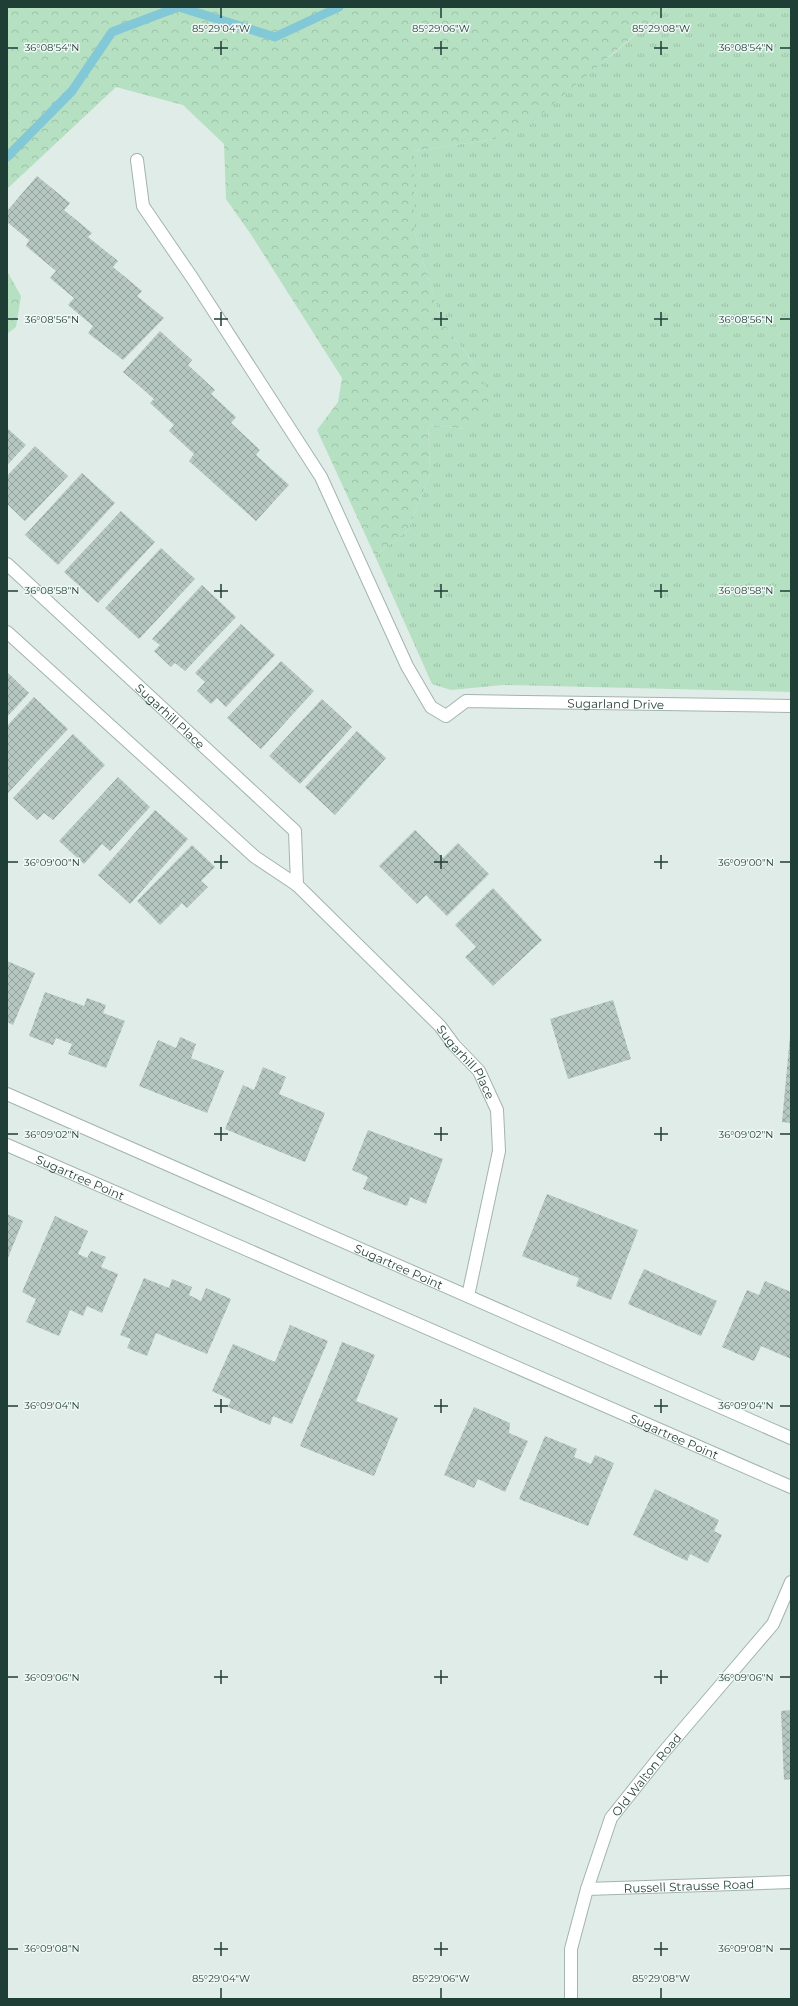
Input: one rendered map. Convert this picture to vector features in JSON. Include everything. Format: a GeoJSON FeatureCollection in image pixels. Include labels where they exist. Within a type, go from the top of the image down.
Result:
{"type":"FeatureCollection","features":[{"type":"Feature","properties":{"kind":"street","name":"Sugarland Drive"},"geometry":{"type":"LineString","coordinates":[[137,160],[143,206],[193,279],[321,477],[407,666],[431,707],[446,716],[466,701],[791,706]]}},
{"type":"Feature","properties":{"kind":"street","name":"Sugarhill Place"},"geometry":{"type":"LineString","coordinates":[[7,564],[295,831],[297,885]]}},
{"type":"Feature","properties":{"kind":"street","name":"Sugarhill Place"},"geometry":{"type":"LineString","coordinates":[[7,632],[255,857],[297,885],[440,1026],[454,1045],[479,1071],[497,1110],[499,1151],[468,1296]]}},
{"type":"Feature","properties":{"kind":"street","name":"Sugartree Point"},"geometry":{"type":"LineString","coordinates":[[7,1094],[791,1438]]}},
{"type":"Feature","properties":{"kind":"street","name":"Sugartree Point"},"geometry":{"type":"LineString","coordinates":[[7,1145],[791,1487]]}},
{"type":"Feature","properties":{"kind":"street","name":"Old Walton Road"},"geometry":{"type":"LineString","coordinates":[[571,1999],[571,1949],[587,1889],[611,1818],[662,1754],[773,1624],[791,1582]]}},
{"type":"Feature","properties":{"kind":"street","name":"Russell Strausse Road"},"geometry":{"type":"LineString","coordinates":[[587,1889],[791,1882]]}},
{"type":"Feature","properties":{"kind":"green space"},"geometry":{"type":"Polygon","coordinates":[[[7,7],[668,7],[534,120],[495,139],[414,151],[414,231],[441,320],[475,365],[494,403],[467,429],[428,425],[430,474],[408,530],[375,556],[317,430],[338,402],[342,378],[252,236],[226,199],[224,144],[183,105],[116,87],[7,189],[7,7]]]}},
{"type":"Feature","properties":{"kind":"green space"},"geometry":{"type":"Polygon","coordinates":[[[668,7],[791,7],[791,692],[503,685],[451,690],[432,684],[375,556],[408,530],[430,474],[428,425],[467,429],[475,365],[441,320],[414,231],[414,151],[495,139],[612,55],[668,7]]]}},
{"type":"Feature","properties":{"kind":"green space"},"geometry":{"type":"Polygon","coordinates":[[[7,271],[21,296],[16,327],[7,334],[7,271]]]}},
{"type":"Feature","properties":{"kind":"building"},"geometry":{"type":"Polygon","coordinates":[[[37,176],[70,203],[64,210],[92,233],[88,237],[118,261],[113,267],[142,291],[137,296],[164,318],[123,360],[88,333],[93,326],[68,305],[74,298],[50,278],[56,271],[26,246],[29,240],[7,222],[7,211],[37,176]]]}},
{"type":"Feature","properties":{"kind":"building"},"geometry":{"type":"Polygon","coordinates":[[[160,331],[192,360],[188,365],[215,390],[211,394],[236,417],[231,423],[260,450],[256,455],[289,485],[256,521],[189,461],[194,454],[169,431],[174,425],[150,403],[154,399],[123,372],[160,331]]]}},
{"type":"Feature","properties":{"kind":"building"},"geometry":{"type":"Polygon","coordinates":[[[7,428],[26,445],[7,465],[7,428]]]}},
{"type":"Feature","properties":{"kind":"building"},"geometry":{"type":"Polygon","coordinates":[[[35,446],[68,476],[25,521],[7,504],[7,476],[35,446]]]}},
{"type":"Feature","properties":{"kind":"building"},"geometry":{"type":"Polygon","coordinates":[[[82,473],[115,503],[58,565],[25,535],[82,473]]]}},
{"type":"Feature","properties":{"kind":"building"},"geometry":{"type":"Polygon","coordinates":[[[121,511],[155,542],[98,603],[64,572],[121,511]]]}},
{"type":"Feature","properties":{"kind":"building"},"geometry":{"type":"Polygon","coordinates":[[[161,548],[195,579],[139,639],[105,608],[161,548]]]}},
{"type":"Feature","properties":{"kind":"building"},"geometry":{"type":"Polygon","coordinates":[[[202,585],[236,617],[185,671],[175,663],[171,667],[154,651],[160,645],[152,639],[202,585]]]}},
{"type":"Feature","properties":{"kind":"building"},"geometry":{"type":"Polygon","coordinates":[[[241,624],[275,655],[226,707],[217,698],[211,704],[197,691],[205,682],[195,673],[241,624]]]}},
{"type":"Feature","properties":{"kind":"building"},"geometry":{"type":"Polygon","coordinates":[[[281,661],[314,691],[261,749],[227,718],[281,661]]]}},
{"type":"Feature","properties":{"kind":"building"},"geometry":{"type":"Polygon","coordinates":[[[7,672],[29,693],[7,717],[7,672]]]}},
{"type":"Feature","properties":{"kind":"building"},"geometry":{"type":"Polygon","coordinates":[[[34,697],[68,729],[7,794],[7,726],[34,697]]]}},
{"type":"Feature","properties":{"kind":"building"},"geometry":{"type":"Polygon","coordinates":[[[322,699],[352,727],[300,784],[269,756],[322,699]]]}},
{"type":"Feature","properties":{"kind":"building"},"geometry":{"type":"Polygon","coordinates":[[[357,731],[386,758],[335,815],[305,787],[357,731]]]}},
{"type":"Feature","properties":{"kind":"building"},"geometry":{"type":"Polygon","coordinates":[[[73,734],[105,765],[53,820],[44,813],[37,820],[13,798],[73,734]]]}},
{"type":"Feature","properties":{"kind":"building"},"geometry":{"type":"Polygon","coordinates":[[[118,777],[150,807],[110,851],[102,844],[84,864],[59,841],[118,777]]]}},
{"type":"Feature","properties":{"kind":"building"},"geometry":{"type":"Polygon","coordinates":[[[155,810],[188,839],[130,904],[98,875],[155,810]]]}},
{"type":"Feature","properties":{"kind":"building"},"geometry":{"type":"Polygon","coordinates":[[[415,830],[443,858],[458,843],[489,874],[447,916],[426,895],[417,904],[379,866],[415,830]]]}},
{"type":"Feature","properties":{"kind":"building"},"geometry":{"type":"Polygon","coordinates":[[[192,845],[215,867],[201,881],[208,887],[187,908],[182,903],[160,925],[137,901],[192,845]]]}},
{"type":"Feature","properties":{"kind":"building"},"geometry":{"type":"Polygon","coordinates":[[[493,888],[542,940],[493,986],[465,957],[476,947],[455,925],[493,888]]]}},
{"type":"Feature","properties":{"kind":"building"},"geometry":{"type":"Polygon","coordinates":[[[7,961],[35,973],[13,1025],[7,1022],[7,961]]]}},
{"type":"Feature","properties":{"kind":"building"},"geometry":{"type":"Polygon","coordinates":[[[45,992],[84,1006],[87,998],[106,1005],[103,1013],[125,1021],[106,1068],[68,1054],[72,1044],[56,1038],[53,1045],[29,1036],[45,992]]]}},
{"type":"Feature","properties":{"kind":"building"},"geometry":{"type":"Polygon","coordinates":[[[613,1000],[631,1059],[568,1079],[550,1019],[613,1000]]]}},
{"type":"Feature","properties":{"kind":"building"},"geometry":{"type":"Polygon","coordinates":[[[791,1036],[791,1123],[782,1122],[791,1036]]]}},
{"type":"Feature","properties":{"kind":"building"},"geometry":{"type":"Polygon","coordinates":[[[180,1037],[196,1044],[191,1058],[224,1071],[207,1113],[139,1086],[158,1040],[176,1048],[180,1037]]]}},
{"type":"Feature","properties":{"kind":"building"},"geometry":{"type":"Polygon","coordinates":[[[263,1067],[286,1077],[279,1094],[325,1113],[305,1162],[225,1129],[243,1085],[254,1090],[263,1067]]]}},
{"type":"Feature","properties":{"kind":"building"},"geometry":{"type":"Polygon","coordinates":[[[368,1130],[443,1159],[426,1204],[410,1197],[407,1206],[363,1189],[368,1177],[352,1170],[368,1130]]]}},
{"type":"Feature","properties":{"kind":"building"},"geometry":{"type":"Polygon","coordinates":[[[547,1194],[638,1230],[611,1300],[576,1286],[579,1278],[522,1256],[547,1194]]]}},
{"type":"Feature","properties":{"kind":"building"},"geometry":{"type":"Polygon","coordinates":[[[7,1214],[23,1221],[7,1260],[7,1214]]]}},
{"type":"Feature","properties":{"kind":"building"},"geometry":{"type":"Polygon","coordinates":[[[55,1216],[88,1231],[78,1254],[87,1258],[91,1251],[106,1257],[101,1267],[118,1274],[102,1313],[87,1306],[83,1316],[70,1310],[59,1336],[26,1322],[36,1299],[22,1292],[55,1216]]]}},
{"type":"Feature","properties":{"kind":"building"},"geometry":{"type":"Polygon","coordinates":[[[644,1269],[717,1301],[701,1336],[628,1304],[644,1269]]]}},
{"type":"Feature","properties":{"kind":"building"},"geometry":{"type":"Polygon","coordinates":[[[144,1278],[169,1288],[172,1279],[192,1287],[189,1295],[201,1301],[206,1288],[231,1299],[207,1354],[156,1333],[147,1356],[127,1348],[131,1339],[120,1335],[144,1278]]]}},
{"type":"Feature","properties":{"kind":"building"},"geometry":{"type":"Polygon","coordinates":[[[765,1281],[791,1292],[791,1359],[761,1346],[754,1361],[722,1347],[747,1290],[759,1295],[765,1281]]]}},
{"type":"Feature","properties":{"kind":"building"},"geometry":{"type":"Polygon","coordinates":[[[290,1325],[328,1341],[292,1424],[273,1416],[270,1425],[228,1407],[231,1400],[212,1391],[233,1344],[275,1362],[290,1325]]]}},
{"type":"Feature","properties":{"kind":"building"},"geometry":{"type":"Polygon","coordinates":[[[342,1342],[375,1355],[356,1401],[398,1418],[374,1476],[300,1446],[342,1342]]]}},
{"type":"Feature","properties":{"kind":"building"},"geometry":{"type":"Polygon","coordinates":[[[474,1407],[510,1423],[509,1433],[528,1441],[505,1492],[478,1479],[474,1488],[444,1475],[474,1407]]]}},
{"type":"Feature","properties":{"kind":"building"},"geometry":{"type":"Polygon","coordinates":[[[545,1436],[577,1449],[574,1457],[591,1464],[595,1455],[614,1463],[588,1526],[519,1499],[545,1436]]]}},
{"type":"Feature","properties":{"kind":"building"},"geometry":{"type":"Polygon","coordinates":[[[655,1489],[719,1520],[714,1531],[722,1535],[708,1563],[690,1554],[687,1561],[633,1535],[655,1489]]]}},
{"type":"Feature","properties":{"kind":"building"},"geometry":{"type":"Polygon","coordinates":[[[791,1710],[791,1779],[784,1780],[781,1711],[791,1710]]]}},
{"type":"Feature","properties":{"kind":"waterway"},"geometry":{"type":"LineString","coordinates":[[7,157],[72,91],[112,32],[178,7]]}},
{"type":"Feature","properties":{"kind":"waterway"},"geometry":{"type":"LineString","coordinates":[[179,7],[275,37],[339,7]]}}]}
